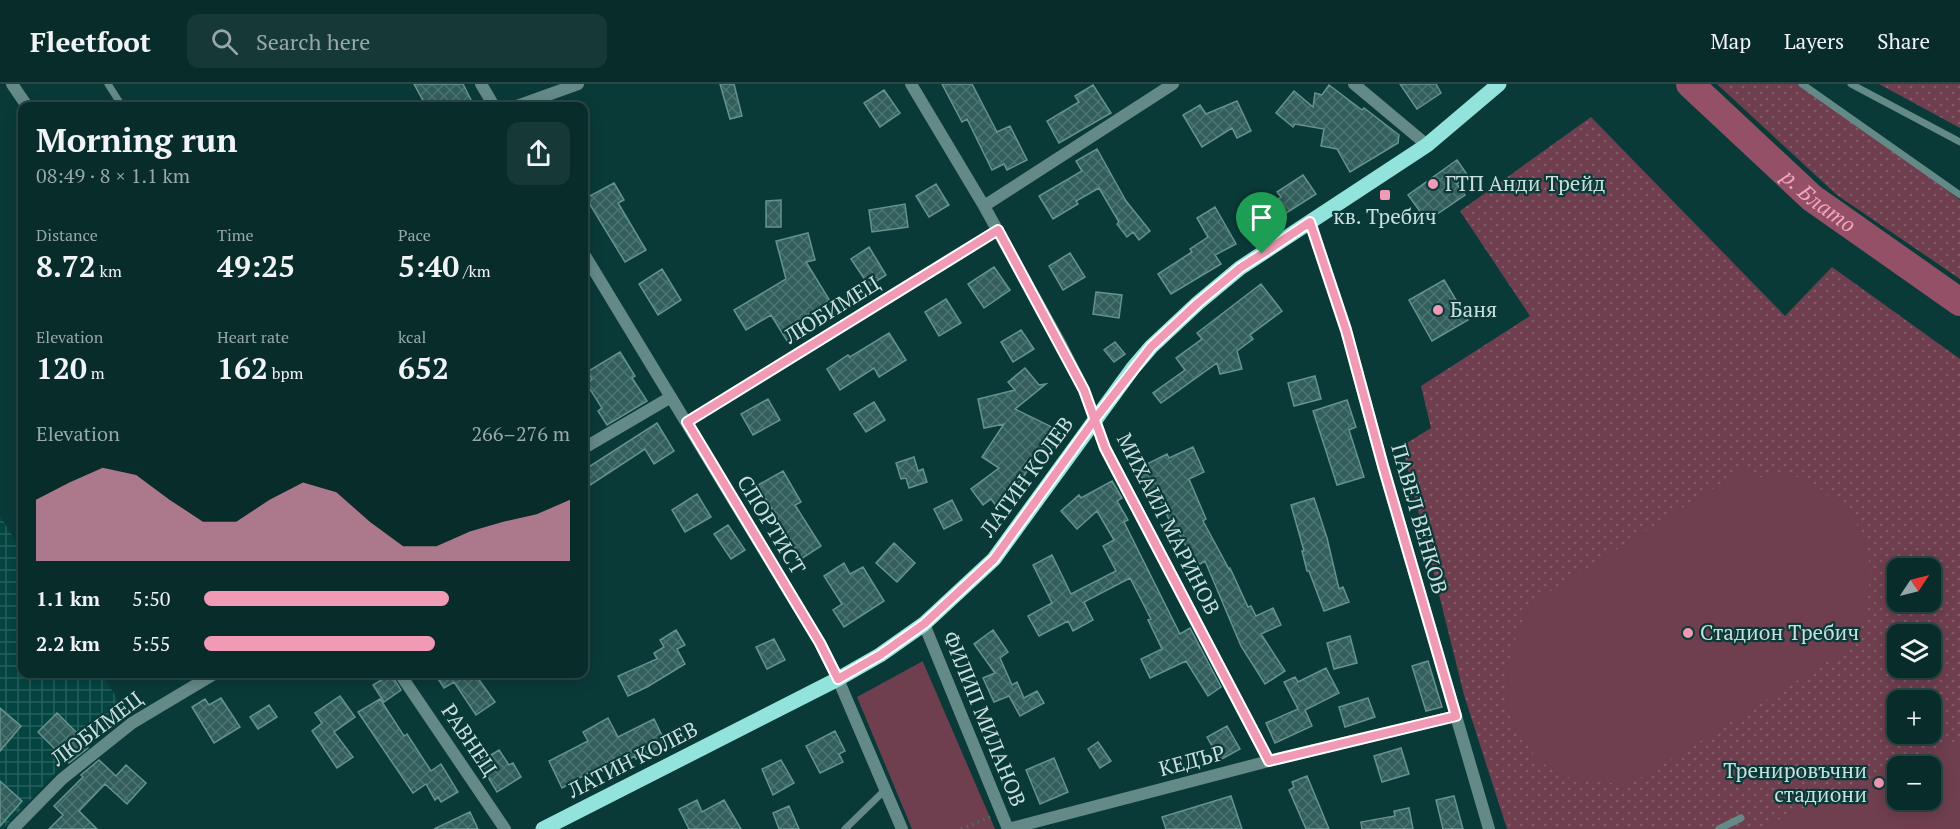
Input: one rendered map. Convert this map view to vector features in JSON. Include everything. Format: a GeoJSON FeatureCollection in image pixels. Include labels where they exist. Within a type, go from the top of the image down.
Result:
{"type":"FeatureCollection","features":[{"type":"Feature","properties":{"kind":"main road","name":"ЛАТИН КОЛЕВ"},"geometry":{"type":"LineString","coordinates":[[543,829],[838,679],[880,655],[924,624],[994,559],[1095,419],[1151,347],[1240,268],[1427,145],[1499,84]]}},
{"type":"Feature","properties":{"kind":"street"},"geometry":{"type":"LineString","coordinates":[[12,84],[24,102]]}},
{"type":"Feature","properties":{"kind":"street"},"geometry":{"type":"LineString","coordinates":[[481,84],[492,102]]}},
{"type":"Feature","properties":{"kind":"street"},"geometry":{"type":"LineString","coordinates":[[528,102],[578,84]]}},
{"type":"Feature","properties":{"kind":"street","name":"МИХАИЛ МАРИНОВ"},"geometry":{"type":"LineString","coordinates":[[911,84],[998,230],[1084,390],[1105,448],[1269,761]]}},
{"type":"Feature","properties":{"kind":"street"},"geometry":{"type":"LineString","coordinates":[[984,206],[1173,84]]}},
{"type":"Feature","properties":{"kind":"street"},"geometry":{"type":"LineString","coordinates":[[1354,84],[1427,145]]}},
{"type":"Feature","properties":{"kind":"street","name":"ПАВЕЛ ВЕНКОВ"},"geometry":{"type":"LineString","coordinates":[[1310,222],[1346,330],[1383,466],[1489,829]]}},
{"type":"Feature","properties":{"kind":"street","name":"ЛЮБИМЕЦ"},"geometry":{"type":"LineString","coordinates":[[687,422],[998,230]]}},
{"type":"Feature","properties":{"kind":"street","name":"СПОРТИСТ"},"geometry":{"type":"LineString","coordinates":[[588,261],[820,643],[838,679],[902,829]]}},
{"type":"Feature","properties":{"kind":"street"},"geometry":{"type":"LineString","coordinates":[[588,446],[671,397]]}},
{"type":"Feature","properties":{"kind":"street","name":"ФИЛИП МИЛАНОВ"},"geometry":{"type":"LineString","coordinates":[[924,624],[1008,829]]}},
{"type":"Feature","properties":{"kind":"street","name":"ЛЮБИМЕЦ"},"geometry":{"type":"LineString","coordinates":[[13,829],[62,779],[132,723],[207,678]]}},
{"type":"Feature","properties":{"kind":"street","name":"РАВНЕЦ"},"geometry":{"type":"LineString","coordinates":[[403,678],[505,829]]}},
{"type":"Feature","properties":{"kind":"street","name":"КЕДЪР"},"geometry":{"type":"LineString","coordinates":[[1008,829],[1269,761],[1456,716]]}},
{"type":"Feature","properties":{"kind":"lane"},"geometry":{"type":"LineString","coordinates":[[108,84],[119,102]]}},
{"type":"Feature","properties":{"kind":"lane"},"geometry":{"type":"LineString","coordinates":[[1803,84],[1960,195]]}},
{"type":"Feature","properties":{"kind":"lane"},"geometry":{"type":"LineString","coordinates":[[1851,84],[1960,142]]}},
{"type":"Feature","properties":{"kind":"lane"},"geometry":{"type":"LineString","coordinates":[[845,829],[885,790]]}},
{"type":"Feature","properties":{"kind":"lane"},"geometry":{"type":"LineString","coordinates":[[1719,829],[1741,818]]}},
{"type":"Feature","properties":{"kind":"path"},"geometry":{"type":"LineString","coordinates":[[961,829],[1001,812]]}},
{"type":"Feature","properties":{"kind":"shaded area"},"geometry":{"type":"Polygon","coordinates":[[[1717,84],[1808,84],[1960,200],[1960,279],[1837,195],[1717,84]]]}},
{"type":"Feature","properties":{"kind":"shaded area"},"geometry":{"type":"Polygon","coordinates":[[[1879,84],[1960,84],[1960,128],[1879,84]]]}},
{"type":"Feature","properties":{"kind":"shaded area"},"geometry":{"type":"Polygon","coordinates":[[[1591,117],[1785,316],[1832,267],[1960,359],[1960,829],[1507,829],[1464,695],[1402,446],[1431,428],[1421,386],[1530,316],[1460,211],[1591,117]]]}},
{"type":"Feature","properties":{"kind":"shaded area","name":"Стадион Требич"},"geometry":{"type":"Polygon","coordinates":[[[1744,469],[1752,479],[1776,474],[1798,477],[1817,486],[1843,508],[1856,523],[1867,546],[1870,570],[1868,599],[1863,620],[1852,646],[1645,776],[1625,784],[1585,781],[1562,776],[1537,759],[1511,721],[1506,699],[1507,672],[1513,645],[1523,621],[1521,610],[1744,469]]]}},
{"type":"Feature","properties":{"kind":"shaded area"},"geometry":{"type":"Polygon","coordinates":[[[0,516],[18,545],[18,678],[104,678],[127,713],[60,768],[3,829],[0,829],[0,516]]]}},
{"type":"Feature","properties":{"kind":"shaded area"},"geometry":{"type":"Polygon","coordinates":[[[923,661],[995,829],[912,829],[857,697],[923,661]]]}},
{"type":"Feature","properties":{"kind":"shaded area","name":"Тренировъчни стадиони"},"geometry":{"type":"Polygon","coordinates":[[[1960,739],[1960,829],[1757,829],[1887,772],[1887,810],[1941,810],[1941,756],[1921,756],[1960,739]]]}},
{"type":"Feature","properties":{"kind":"building"},"geometry":{"type":"Polygon","coordinates":[[[414,84],[463,84],[472,102],[424,102],[414,84]]]}},
{"type":"Feature","properties":{"kind":"building"},"geometry":{"type":"Polygon","coordinates":[[[720,84],[734,84],[742,116],[730,119],[720,84]]]}},
{"type":"Feature","properties":{"kind":"building"},"geometry":{"type":"Polygon","coordinates":[[[942,84],[972,84],[997,132],[1010,126],[1027,160],[1007,170],[1004,164],[992,170],[967,119],[962,122],[942,84]]]}},
{"type":"Feature","properties":{"kind":"building"},"geometry":{"type":"Polygon","coordinates":[[[1400,84],[1436,84],[1441,93],[1417,109],[1400,84]]]}},
{"type":"Feature","properties":{"kind":"building"},"geometry":{"type":"Polygon","coordinates":[[[1093,85],[1111,113],[1059,143],[1047,121],[1079,102],[1075,96],[1093,85]]]}},
{"type":"Feature","properties":{"kind":"building"},"geometry":{"type":"Polygon","coordinates":[[[1329,85],[1399,135],[1398,143],[1350,172],[1337,149],[1321,146],[1324,129],[1295,124],[1293,127],[1276,113],[1294,91],[1313,107],[1315,93],[1322,95],[1329,85]]]}},
{"type":"Feature","properties":{"kind":"building"},"geometry":{"type":"Polygon","coordinates":[[[884,90],[900,113],[880,127],[864,103],[884,90]]]}},
{"type":"Feature","properties":{"kind":"building"},"geometry":{"type":"Polygon","coordinates":[[[1237,101],[1251,131],[1237,138],[1232,128],[1202,147],[1183,115],[1200,105],[1206,114],[1237,101]]]}},
{"type":"Feature","properties":{"kind":"building"},"geometry":{"type":"Polygon","coordinates":[[[1097,149],[1126,201],[1150,231],[1139,240],[1133,232],[1127,237],[1117,224],[1119,222],[1099,188],[1076,201],[1078,204],[1053,219],[1039,196],[1082,171],[1076,161],[1097,149]]]}},
{"type":"Feature","properties":{"kind":"building"},"geometry":{"type":"Polygon","coordinates":[[[1457,160],[1468,176],[1457,184],[1465,195],[1427,221],[1408,195],[1457,160]]]}},
{"type":"Feature","properties":{"kind":"building"},"geometry":{"type":"Polygon","coordinates":[[[1303,175],[1316,194],[1261,229],[1253,216],[1281,197],[1277,192],[1303,175]]]}},
{"type":"Feature","properties":{"kind":"building"},"geometry":{"type":"Polygon","coordinates":[[[614,183],[624,200],[618,203],[646,250],[625,262],[588,201],[588,197],[614,183]]]}},
{"type":"Feature","properties":{"kind":"building"},"geometry":{"type":"Polygon","coordinates":[[[936,184],[949,205],[929,217],[916,196],[936,184]]]}},
{"type":"Feature","properties":{"kind":"building"},"geometry":{"type":"Polygon","coordinates":[[[781,200],[781,227],[766,227],[766,201],[781,200]]]}},
{"type":"Feature","properties":{"kind":"building"},"geometry":{"type":"Polygon","coordinates":[[[905,204],[908,227],[872,232],[869,210],[905,204]]]}},
{"type":"Feature","properties":{"kind":"building"},"geometry":{"type":"Polygon","coordinates":[[[1215,207],[1236,244],[1215,255],[1221,264],[1171,294],[1158,274],[1192,252],[1190,249],[1208,237],[1197,218],[1215,207]]]}},
{"type":"Feature","properties":{"kind":"building"},"geometry":{"type":"Polygon","coordinates":[[[808,233],[815,260],[806,262],[830,301],[799,320],[807,333],[789,344],[771,315],[746,330],[734,310],[786,279],[776,241],[808,233]]]}},
{"type":"Feature","properties":{"kind":"building"},"geometry":{"type":"Polygon","coordinates":[[[869,247],[886,275],[869,286],[851,259],[869,247]]]}},
{"type":"Feature","properties":{"kind":"building"},"geometry":{"type":"Polygon","coordinates":[[[1070,253],[1085,277],[1063,290],[1049,266],[1070,253]]]}},
{"type":"Feature","properties":{"kind":"building"},"geometry":{"type":"Polygon","coordinates":[[[994,267],[1010,290],[984,308],[968,284],[994,267]]]}},
{"type":"Feature","properties":{"kind":"building"},"geometry":{"type":"Polygon","coordinates":[[[662,269],[681,300],[658,315],[639,284],[662,269]]]}},
{"type":"Feature","properties":{"kind":"building","name":"Баня"},"geometry":{"type":"Polygon","coordinates":[[[1444,280],[1468,320],[1432,341],[1409,300],[1444,280]]]}},
{"type":"Feature","properties":{"kind":"building"},"geometry":{"type":"Polygon","coordinates":[[[1261,284],[1282,311],[1250,335],[1253,339],[1237,351],[1242,369],[1220,374],[1217,363],[1161,403],[1153,393],[1185,370],[1176,358],[1202,339],[1197,333],[1261,284]]]}},
{"type":"Feature","properties":{"kind":"building"},"geometry":{"type":"Polygon","coordinates":[[[1096,292],[1122,295],[1119,318],[1093,314],[1096,292]]]}},
{"type":"Feature","properties":{"kind":"building"},"geometry":{"type":"Polygon","coordinates":[[[946,299],[961,323],[939,336],[925,312],[946,299]]]}},
{"type":"Feature","properties":{"kind":"building"},"geometry":{"type":"Polygon","coordinates":[[[1021,330],[1034,349],[1013,362],[1001,342],[1021,330]]]}},
{"type":"Feature","properties":{"kind":"building"},"geometry":{"type":"Polygon","coordinates":[[[889,333],[906,360],[879,377],[874,368],[840,390],[827,369],[889,333]]]}},
{"type":"Feature","properties":{"kind":"building"},"geometry":{"type":"Polygon","coordinates":[[[1115,342],[1125,354],[1114,362],[1104,350],[1115,342]]]}},
{"type":"Feature","properties":{"kind":"building"},"geometry":{"type":"Polygon","coordinates":[[[620,352],[635,376],[632,378],[647,401],[607,425],[598,411],[602,408],[588,386],[588,382],[592,379],[588,371],[620,352]]]}},
{"type":"Feature","properties":{"kind":"building"},"geometry":{"type":"Polygon","coordinates":[[[1025,368],[1039,385],[1046,384],[1015,409],[1060,431],[1049,454],[1041,450],[1010,497],[997,507],[991,499],[983,505],[971,489],[999,468],[982,457],[1004,424],[984,428],[978,399],[1015,390],[1008,382],[1025,368]]]}},
{"type":"Feature","properties":{"kind":"building"},"geometry":{"type":"Polygon","coordinates":[[[1315,376],[1321,399],[1294,406],[1288,383],[1315,376]]]}},
{"type":"Feature","properties":{"kind":"building"},"geometry":{"type":"Polygon","coordinates":[[[768,399],[780,420],[753,435],[741,414],[768,399]]]}},
{"type":"Feature","properties":{"kind":"building"},"geometry":{"type":"Polygon","coordinates":[[[1347,400],[1356,427],[1349,430],[1364,477],[1337,485],[1313,411],[1347,400]]]}},
{"type":"Feature","properties":{"kind":"building"},"geometry":{"type":"Polygon","coordinates":[[[874,402],[885,420],[866,432],[854,414],[874,402]]]}},
{"type":"Feature","properties":{"kind":"building"},"geometry":{"type":"Polygon","coordinates":[[[657,423],[674,451],[654,464],[645,449],[588,486],[588,467],[657,423]]]}},
{"type":"Feature","properties":{"kind":"building"},"geometry":{"type":"Polygon","coordinates":[[[1193,447],[1204,472],[1189,479],[1206,519],[1203,521],[1230,568],[1248,607],[1251,606],[1256,616],[1273,608],[1281,625],[1261,634],[1285,671],[1265,684],[1241,646],[1205,561],[1197,566],[1178,532],[1175,533],[1157,493],[1152,496],[1137,469],[1167,454],[1169,458],[1193,447]]]}},
{"type":"Feature","properties":{"kind":"building"},"geometry":{"type":"Polygon","coordinates":[[[914,457],[918,471],[923,469],[927,482],[909,488],[906,478],[901,479],[896,463],[914,457]]]}},
{"type":"Feature","properties":{"kind":"building"},"geometry":{"type":"Polygon","coordinates":[[[783,471],[801,502],[795,505],[821,546],[801,559],[758,485],[783,471]]]}},
{"type":"Feature","properties":{"kind":"building"},"geometry":{"type":"Polygon","coordinates":[[[1112,481],[1122,498],[1117,501],[1128,520],[1124,522],[1180,634],[1190,628],[1221,687],[1208,696],[1186,661],[1150,678],[1141,659],[1162,649],[1148,620],[1151,619],[1130,578],[1084,602],[1093,620],[1073,631],[1068,621],[1039,636],[1028,616],[1052,603],[1033,565],[1052,555],[1071,594],[1116,571],[1103,546],[1114,540],[1097,511],[1077,529],[1061,511],[1079,495],[1081,498],[1112,481]]]}},
{"type":"Feature","properties":{"kind":"building"},"geometry":{"type":"Polygon","coordinates":[[[697,494],[711,517],[685,532],[672,510],[697,494]]]}},
{"type":"Feature","properties":{"kind":"building"},"geometry":{"type":"Polygon","coordinates":[[[1314,498],[1327,538],[1339,589],[1343,587],[1349,602],[1324,611],[1309,571],[1307,571],[1291,505],[1314,498]]]}},
{"type":"Feature","properties":{"kind":"building"},"geometry":{"type":"Polygon","coordinates":[[[952,500],[962,520],[944,529],[934,509],[952,500]]]}},
{"type":"Feature","properties":{"kind":"building"},"geometry":{"type":"Polygon","coordinates":[[[728,525],[745,550],[731,559],[714,534],[728,525]]]}},
{"type":"Feature","properties":{"kind":"building"},"geometry":{"type":"Polygon","coordinates":[[[894,543],[915,563],[897,582],[876,563],[894,543]]]}},
{"type":"Feature","properties":{"kind":"building"},"geometry":{"type":"Polygon","coordinates":[[[844,563],[850,574],[863,567],[884,601],[844,627],[833,610],[842,604],[824,576],[844,563]]]}},
{"type":"Feature","properties":{"kind":"building"},"geometry":{"type":"Polygon","coordinates":[[[676,630],[685,645],[677,649],[685,664],[628,696],[618,676],[657,659],[654,653],[664,647],[660,640],[676,630]]]}},
{"type":"Feature","properties":{"kind":"building"},"geometry":{"type":"Polygon","coordinates":[[[993,630],[1008,652],[1000,658],[1012,685],[1017,682],[1024,698],[1037,691],[1044,703],[1020,716],[1009,696],[994,702],[983,678],[995,673],[974,644],[993,630]]]}},
{"type":"Feature","properties":{"kind":"building"},"geometry":{"type":"Polygon","coordinates":[[[1350,636],[1357,663],[1334,669],[1327,643],[1350,636]]]}},
{"type":"Feature","properties":{"kind":"building"},"geometry":{"type":"Polygon","coordinates":[[[774,639],[785,660],[767,669],[756,647],[774,639]]]}},
{"type":"Feature","properties":{"kind":"building"},"geometry":{"type":"Polygon","coordinates":[[[1428,661],[1442,707],[1426,711],[1412,666],[1428,661]]]}},
{"type":"Feature","properties":{"kind":"building"},"geometry":{"type":"Polygon","coordinates":[[[1326,668],[1339,693],[1305,710],[1312,726],[1275,743],[1266,723],[1298,709],[1284,682],[1295,677],[1298,682],[1326,668]]]}},
{"type":"Feature","properties":{"kind":"building"},"geometry":{"type":"Polygon","coordinates":[[[384,678],[394,678],[401,690],[384,702],[373,685],[384,678]]]}},
{"type":"Feature","properties":{"kind":"building"},"geometry":{"type":"Polygon","coordinates":[[[438,678],[478,678],[495,702],[476,715],[454,682],[444,688],[438,678]]]}},
{"type":"Feature","properties":{"kind":"building"},"geometry":{"type":"Polygon","coordinates":[[[340,696],[355,717],[334,732],[353,757],[337,768],[312,731],[322,723],[315,713],[340,696]]]}},
{"type":"Feature","properties":{"kind":"building"},"geometry":{"type":"Polygon","coordinates":[[[221,698],[240,727],[214,743],[192,707],[205,699],[209,705],[221,698]]]}},
{"type":"Feature","properties":{"kind":"building"},"geometry":{"type":"Polygon","coordinates":[[[1368,698],[1375,717],[1345,727],[1339,707],[1368,698]]]}},
{"type":"Feature","properties":{"kind":"building"},"geometry":{"type":"Polygon","coordinates":[[[380,699],[404,736],[407,734],[431,771],[441,764],[458,792],[441,802],[438,797],[435,800],[426,784],[413,793],[358,712],[380,699]]]}},
{"type":"Feature","properties":{"kind":"building"},"geometry":{"type":"Polygon","coordinates":[[[269,705],[277,717],[258,729],[250,717],[269,705]]]}},
{"type":"Feature","properties":{"kind":"building"},"geometry":{"type":"Polygon","coordinates":[[[0,708],[21,726],[0,751],[0,708]]]}},
{"type":"Feature","properties":{"kind":"building"},"geometry":{"type":"Polygon","coordinates":[[[57,713],[85,741],[83,743],[88,748],[69,763],[38,732],[57,713]]]}},
{"type":"Feature","properties":{"kind":"building"},"geometry":{"type":"Polygon","coordinates":[[[608,718],[618,737],[654,719],[666,744],[619,765],[615,758],[562,788],[549,761],[588,741],[583,732],[608,718]]]}},
{"type":"Feature","properties":{"kind":"building"},"geometry":{"type":"Polygon","coordinates":[[[1227,726],[1240,749],[1220,760],[1207,737],[1227,726]]]}},
{"type":"Feature","properties":{"kind":"building"},"geometry":{"type":"Polygon","coordinates":[[[835,731],[845,751],[839,754],[843,762],[820,773],[806,746],[835,731]]]}},
{"type":"Feature","properties":{"kind":"building"},"geometry":{"type":"Polygon","coordinates":[[[1098,742],[1111,761],[1100,768],[1088,749],[1098,742]]]}},
{"type":"Feature","properties":{"kind":"building"},"geometry":{"type":"Polygon","coordinates":[[[1401,748],[1409,774],[1382,782],[1374,756],[1401,748]]]}},
{"type":"Feature","properties":{"kind":"building"},"geometry":{"type":"Polygon","coordinates":[[[499,750],[509,765],[513,763],[521,777],[497,792],[479,762],[499,750]]]}},
{"type":"Feature","properties":{"kind":"building"},"geometry":{"type":"Polygon","coordinates":[[[1054,758],[1068,792],[1040,804],[1026,770],[1054,758]]]}},
{"type":"Feature","properties":{"kind":"building"},"geometry":{"type":"Polygon","coordinates":[[[99,760],[116,776],[126,765],[146,783],[127,804],[105,784],[79,811],[97,829],[49,829],[63,815],[54,806],[83,777],[81,775],[99,760]]]}},
{"type":"Feature","properties":{"kind":"building"},"geometry":{"type":"Polygon","coordinates":[[[781,760],[794,783],[773,795],[762,769],[781,760]]]}},
{"type":"Feature","properties":{"kind":"building"},"geometry":{"type":"Polygon","coordinates":[[[1307,776],[1329,829],[1306,829],[1289,790],[1294,787],[1292,782],[1307,776]]]}},
{"type":"Feature","properties":{"kind":"building"},"geometry":{"type":"Polygon","coordinates":[[[0,781],[22,801],[0,826],[0,781]]]}},
{"type":"Feature","properties":{"kind":"building"},"geometry":{"type":"Polygon","coordinates":[[[1231,796],[1242,829],[1166,829],[1162,817],[1231,796]]]}},
{"type":"Feature","properties":{"kind":"building"},"geometry":{"type":"Polygon","coordinates":[[[1454,796],[1463,829],[1443,829],[1436,800],[1454,796]]]}},
{"type":"Feature","properties":{"kind":"building"},"geometry":{"type":"Polygon","coordinates":[[[697,800],[702,812],[724,800],[741,829],[689,829],[679,809],[697,800]]]}},
{"type":"Feature","properties":{"kind":"building"},"geometry":{"type":"Polygon","coordinates":[[[789,806],[799,829],[779,829],[773,813],[789,806]]]}},
{"type":"Feature","properties":{"kind":"building"},"geometry":{"type":"Polygon","coordinates":[[[1409,808],[1413,829],[1362,829],[1361,822],[1395,816],[1394,811],[1409,808]]]}},
{"type":"Feature","properties":{"kind":"building"},"geometry":{"type":"Polygon","coordinates":[[[470,812],[478,829],[434,829],[470,812]]]}},
{"type":"Feature","properties":{"kind":"waterway","name":"р. Блато"},"geometry":{"type":"LineString","coordinates":[[1690,84],[1812,198],[1960,302]]}},
{"type":"Feature","properties":{"kind":"place","name":"ГТП Анди Трейд"},"geometry":{"type":"Point","coordinates":[1433,184]}},
{"type":"Feature","properties":{"kind":"place","name":"кв. Требич"},"geometry":{"type":"Point","coordinates":[1385,195]}},
{"type":"Feature","properties":{"kind":"place","name":"Баня"},"geometry":{"type":"Point","coordinates":[1438,310]}},
{"type":"Feature","properties":{"kind":"place","name":"Стадион Требич"},"geometry":{"type":"Point","coordinates":[1688,633]}},
{"type":"Feature","properties":{"kind":"place","name":"Тренировъчни стадиони"},"geometry":{"type":"Point","coordinates":[1879,783]}},
{"type":"Feature","properties":{"kind":"route"},"geometry":{"type":"LineString","coordinates":[[1262,254],[1240,268],[1198,303],[1151,347],[1095,419],[994,559],[924,624],[880,655],[838,679],[820,643],[687,422],[998,230],[1084,390],[1095,419],[1105,448],[1269,761],[1456,716],[1346,330],[1310,222],[1262,254]]}}]}
